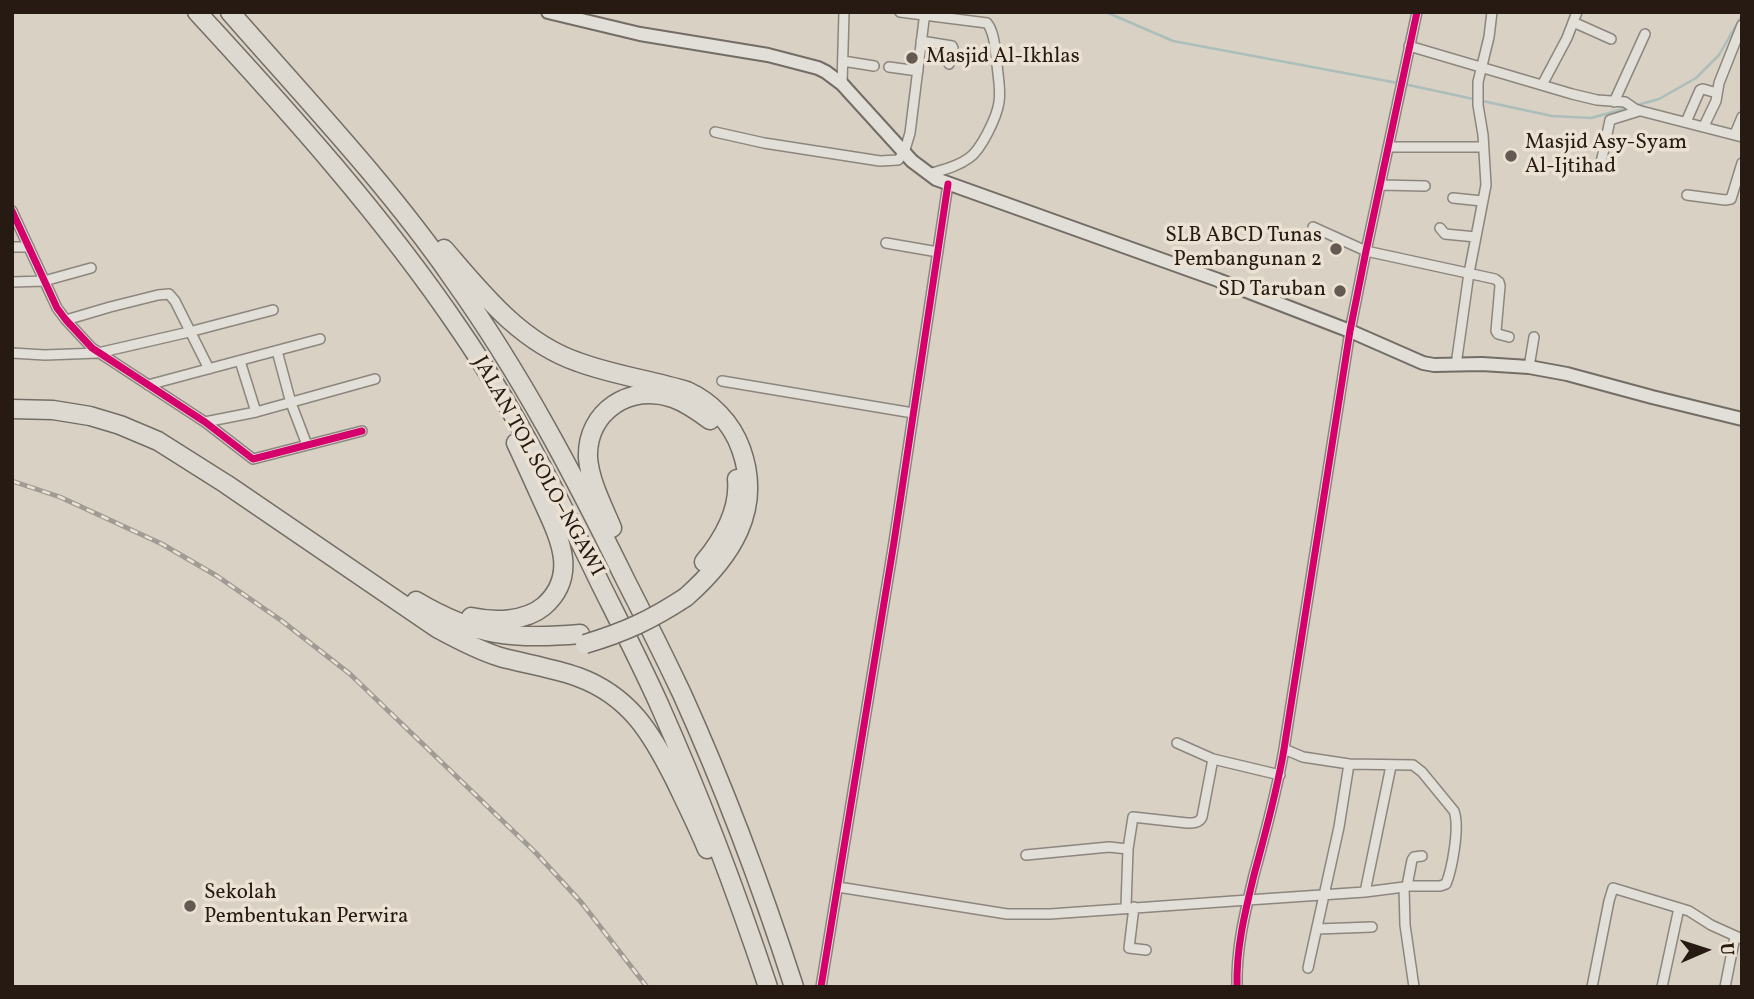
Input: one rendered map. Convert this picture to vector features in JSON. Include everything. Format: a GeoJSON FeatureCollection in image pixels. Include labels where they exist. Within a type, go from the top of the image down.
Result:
{"type":"FeatureCollection","features":[{"type":"Feature","properties":{"kind":"highway","name":"JALAN TOL SOLO–NGAWI"},"geometry":{"type":"LineString","coordinates":[[197,12],[356,193],[430,288],[485,368],[570,521],[653,690],[731,879],[767,987]]}},
{"type":"Feature","properties":{"kind":"highway","name":"JALAN TOL SOLO–NGAWI"},"geometry":{"type":"LineString","coordinates":[[230,12],[407,217],[453,278],[502,351],[545,424],[591,510],[681,693],[722,789],[794,987]]}},
{"type":"Feature","properties":{"kind":"highway"},"geometry":{"type":"LineString","coordinates":[[12,410],[53,410],[90,416],[158,441],[406,601],[482,631],[517,636],[582,639],[702,582],[734,541],[748,503],[749,489],[744,457],[737,437],[726,421],[705,402],[687,391],[575,361],[550,350],[527,334],[506,318],[478,289],[421,221],[346,144]]}},
{"type":"Feature","properties":{"kind":"highway"},"geometry":{"type":"LineString","coordinates":[[406,601],[475,618],[492,620],[525,617],[552,598],[561,581],[564,566],[556,529],[506,421],[430,288]]}},
{"type":"Feature","properties":{"kind":"highway"},"geometry":{"type":"LineString","coordinates":[[681,693],[590,473],[589,440],[594,426],[610,406],[636,396],[649,394],[673,398],[694,408],[711,421],[722,435],[729,446],[733,461],[738,491],[727,528],[683,592]]}},
{"type":"Feature","properties":{"kind":"highway"},"geometry":{"type":"LineString","coordinates":[[12,400],[54,399],[89,405],[121,413],[164,431],[291,515],[406,601],[436,628],[497,656],[578,677],[598,686],[630,710],[656,743],[687,805],[767,987]]}},
{"type":"Feature","properties":{"kind":"main road"},"geometry":{"type":"LineString","coordinates":[[548,12],[597,18],[640,34],[768,55],[818,68],[842,84],[919,167],[948,184],[1218,280],[1350,331],[1415,360],[1434,365],[1482,364],[1567,374],[1742,419]]}},
{"type":"Feature","properties":{"kind":"street"},"geometry":{"type":"LineString","coordinates":[[842,84],[844,12]]}},
{"type":"Feature","properties":{"kind":"street"},"geometry":{"type":"LineString","coordinates":[[900,12],[925,13],[986,23],[990,26],[995,50],[999,103],[986,134],[973,156],[955,166],[929,174]]}},
{"type":"Feature","properties":{"kind":"street"},"geometry":{"type":"LineString","coordinates":[[1237,987],[1237,955],[1248,900],[1280,775],[1350,331],[1417,12]]}},
{"type":"Feature","properties":{"kind":"street"},"geometry":{"type":"LineString","coordinates":[[1456,365],[1469,273],[1486,185],[1478,82],[1492,12]]}},
{"type":"Feature","properties":{"kind":"street"},"geometry":{"type":"LineString","coordinates":[[715,132],[880,161],[898,160],[904,153],[910,133],[925,13]]}},
{"type":"Feature","properties":{"kind":"street"},"geometry":{"type":"LineString","coordinates":[[1542,85],[1575,17],[1611,39]]}},
{"type":"Feature","properties":{"kind":"street"},"geometry":{"type":"LineString","coordinates":[[1703,126],[1716,101],[1742,25]]}},
{"type":"Feature","properties":{"kind":"street"},"geometry":{"type":"LineString","coordinates":[[1614,102],[1645,34]]}},
{"type":"Feature","properties":{"kind":"street"},"geometry":{"type":"LineString","coordinates":[[921,41],[952,46],[949,64]]}},
{"type":"Feature","properties":{"kind":"street"},"geometry":{"type":"LineString","coordinates":[[1409,46],[1597,100],[1625,102],[1635,108],[1738,136],[1742,117]]}},
{"type":"Feature","properties":{"kind":"street"},"geometry":{"type":"LineString","coordinates":[[843,61],[874,66]]}},
{"type":"Feature","properties":{"kind":"street"},"geometry":{"type":"LineString","coordinates":[[889,67],[918,71]]}},
{"type":"Feature","properties":{"kind":"street"},"geometry":{"type":"LineString","coordinates":[[1686,122],[1700,90],[1717,93]]}},
{"type":"Feature","properties":{"kind":"street"},"geometry":{"type":"LineString","coordinates":[[1601,163],[1610,120],[1635,108]]}},
{"type":"Feature","properties":{"kind":"street"},"geometry":{"type":"LineString","coordinates":[[1388,147],[1483,147]]}},
{"type":"Feature","properties":{"kind":"street"},"geometry":{"type":"LineString","coordinates":[[1687,195],[1731,199],[1742,163]]}},
{"type":"Feature","properties":{"kind":"street"},"geometry":{"type":"LineString","coordinates":[[821,987],[948,184]]}},
{"type":"Feature","properties":{"kind":"street"},"geometry":{"type":"LineString","coordinates":[[1381,185],[1425,186]]}},
{"type":"Feature","properties":{"kind":"street"},"geometry":{"type":"LineString","coordinates":[[1453,198],[1482,201]]}},
{"type":"Feature","properties":{"kind":"street"},"geometry":{"type":"LineString","coordinates":[[12,212],[57,308],[92,348],[205,422],[253,459],[362,431]]}},
{"type":"Feature","properties":{"kind":"street"},"geometry":{"type":"LineString","coordinates":[[1313,227],[1366,251],[1495,279],[1500,286],[1496,331],[1509,337]]}},
{"type":"Feature","properties":{"kind":"street"},"geometry":{"type":"LineString","coordinates":[[1440,228],[1445,234],[1476,237]]}},
{"type":"Feature","properties":{"kind":"street"},"geometry":{"type":"LineString","coordinates":[[886,243],[938,252]]}},
{"type":"Feature","properties":{"kind":"street"},"geometry":{"type":"LineString","coordinates":[[12,247],[29,247]]}},
{"type":"Feature","properties":{"kind":"street"},"geometry":{"type":"LineString","coordinates":[[12,282],[44,281],[91,268]]}},
{"type":"Feature","properties":{"kind":"street"},"geometry":{"type":"LineString","coordinates":[[66,320],[166,293],[175,301],[209,369]]}},
{"type":"Feature","properties":{"kind":"street"},"geometry":{"type":"LineString","coordinates":[[12,353],[99,353],[273,310]]}},
{"type":"Feature","properties":{"kind":"street"},"geometry":{"type":"LineString","coordinates":[[1530,368],[1534,337]]}},
{"type":"Feature","properties":{"kind":"street"},"geometry":{"type":"LineString","coordinates":[[148,385],[320,339]]}},
{"type":"Feature","properties":{"kind":"street"},"geometry":{"type":"LineString","coordinates":[[277,351],[291,403],[307,445]]}},
{"type":"Feature","properties":{"kind":"street"},"geometry":{"type":"LineString","coordinates":[[240,361],[256,412]]}},
{"type":"Feature","properties":{"kind":"street"},"geometry":{"type":"LineString","coordinates":[[205,422],[256,412],[375,379]]}},
{"type":"Feature","properties":{"kind":"street"},"geometry":{"type":"LineString","coordinates":[[722,381],[913,413]]}},
{"type":"Feature","properties":{"kind":"street"},"geometry":{"type":"LineString","coordinates":[[1177,743],[1213,759],[1280,775]]}},
{"type":"Feature","properties":{"kind":"street"},"geometry":{"type":"LineString","coordinates":[[838,887],[1012,914],[1050,914],[1365,892],[1405,886],[1440,887],[1447,883],[1457,833],[1456,816],[1417,767],[1411,764],[1349,764],[1303,757],[1284,750]]}},
{"type":"Feature","properties":{"kind":"street"},"geometry":{"type":"LineString","coordinates":[[1146,950],[1129,948],[1128,849],[1133,817],[1187,823],[1200,821],[1213,759]]}},
{"type":"Feature","properties":{"kind":"street"},"geometry":{"type":"LineString","coordinates":[[1308,968],[1339,827],[1349,764]]}},
{"type":"Feature","properties":{"kind":"street"},"geometry":{"type":"LineString","coordinates":[[1365,892],[1391,766]]}},
{"type":"Feature","properties":{"kind":"street"},"geometry":{"type":"LineString","coordinates":[[1026,855],[1109,847],[1128,849]]}},
{"type":"Feature","properties":{"kind":"street"},"geometry":{"type":"LineString","coordinates":[[1414,987],[1405,925],[1405,886],[1412,860],[1422,856]]}},
{"type":"Feature","properties":{"kind":"street"},"geometry":{"type":"LineString","coordinates":[[1592,987],[1613,888],[1689,911],[1739,938],[1725,987]]}},
{"type":"Feature","properties":{"kind":"street"},"geometry":{"type":"LineString","coordinates":[[1662,987],[1679,908]]}},
{"type":"Feature","properties":{"kind":"street"},"geometry":{"type":"LineString","coordinates":[[1317,929],[1372,926]]}},
{"type":"Feature","properties":{"kind":"waterway"},"geometry":{"type":"LineString","coordinates":[[1106,12],[1173,41],[1398,83]]}},
{"type":"Feature","properties":{"kind":"waterway"},"geometry":{"type":"LineString","coordinates":[[1634,106],[1659,99],[1696,78],[1719,55],[1742,15]]}},
{"type":"Feature","properties":{"kind":"waterway"},"geometry":{"type":"LineString","coordinates":[[1404,84],[1552,116],[1591,118],[1627,108]]}},
{"type":"Feature","properties":{"kind":"railway"},"geometry":{"type":"LineString","coordinates":[[12,481],[60,497],[162,544],[217,576],[282,621],[350,674],[536,853],[581,902],[647,987]]}},
{"type":"Feature","properties":{"kind":"cycle path"},"geometry":{"type":"LineString","coordinates":[[1237,987],[1244,916],[1284,749],[1350,331],[1417,12]]}},
{"type":"Feature","properties":{"kind":"cycle path"},"geometry":{"type":"LineString","coordinates":[[821,987],[894,542],[948,184]]}},
{"type":"Feature","properties":{"kind":"cycle path"},"geometry":{"type":"LineString","coordinates":[[12,211],[57,308],[92,348],[205,422],[253,459],[362,431]]}},
{"type":"Feature","properties":{"kind":"place","name":"Masjid Al-Ikhlas"},"geometry":{"type":"Point","coordinates":[912,58]}},
{"type":"Feature","properties":{"kind":"place","name":"Masjid Asy-Syam Al-Ijtihad"},"geometry":{"type":"Point","coordinates":[1511,156]}},
{"type":"Feature","properties":{"kind":"place","name":"SLB ABCD Tunas Pembangunan 2"},"geometry":{"type":"Point","coordinates":[1336,249]}},
{"type":"Feature","properties":{"kind":"place","name":"SD Taruban"},"geometry":{"type":"Point","coordinates":[1340,291]}},
{"type":"Feature","properties":{"kind":"place","name":"Sekolah Pembentukan Perwira"},"geometry":{"type":"Point","coordinates":[190,906]}}]}
